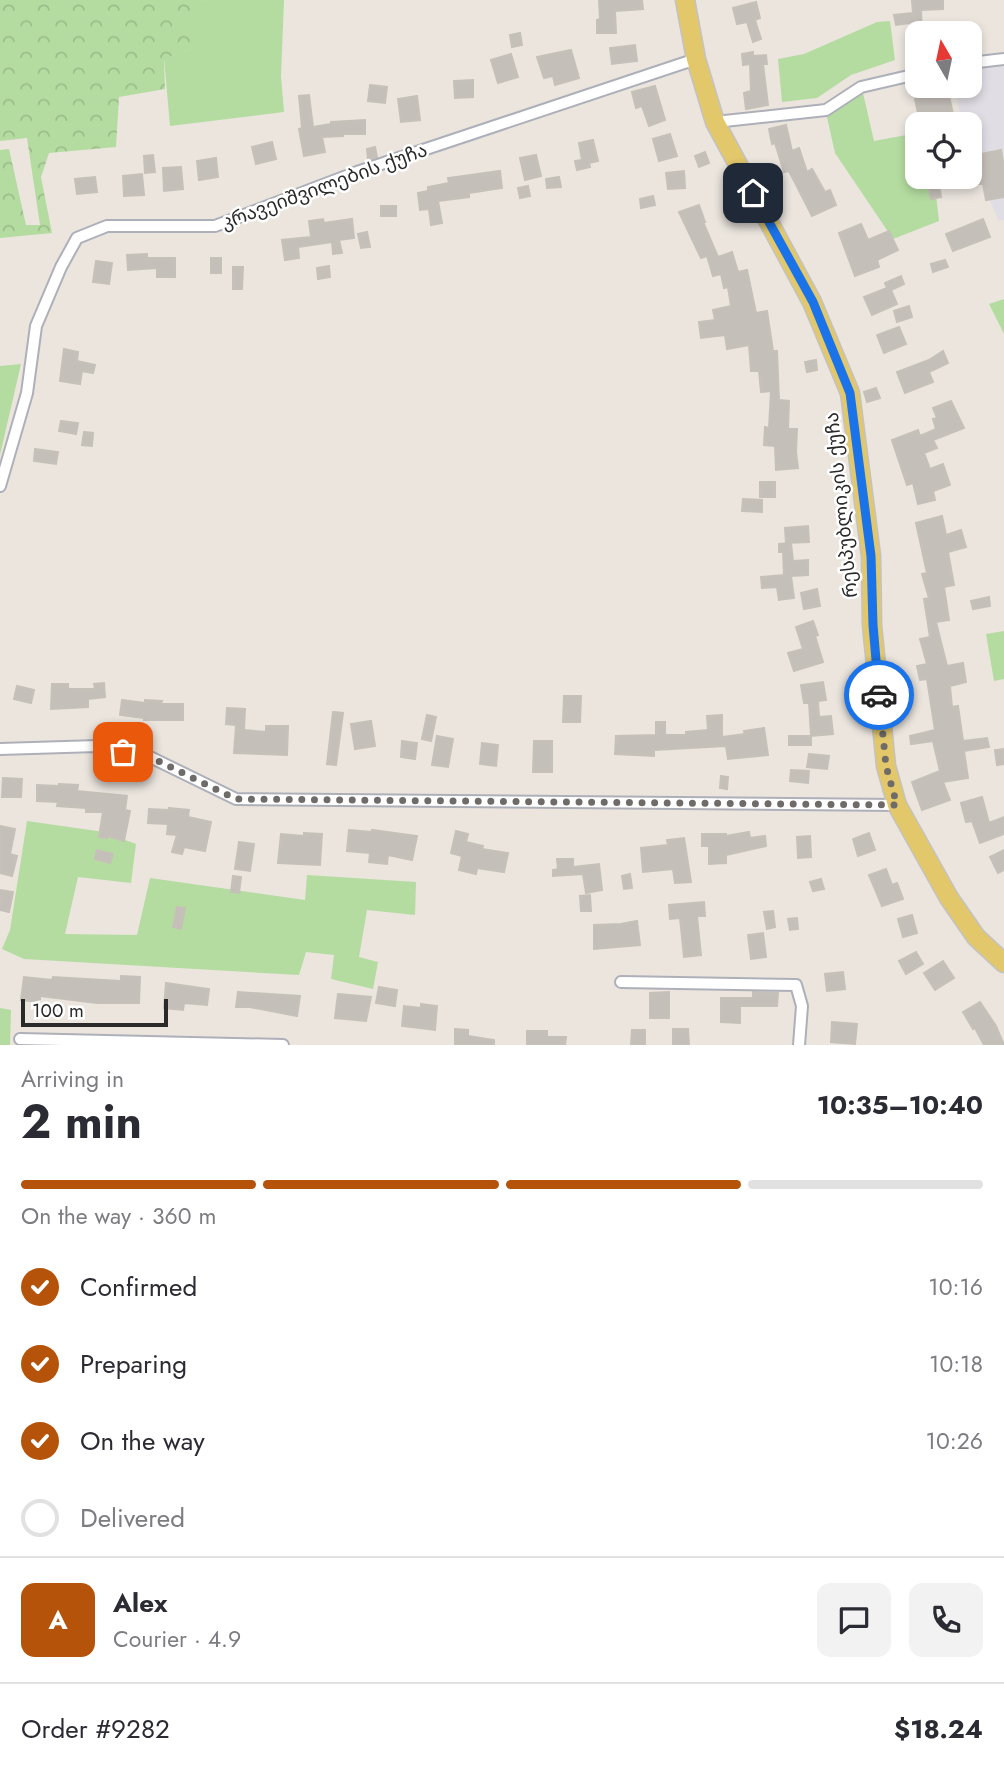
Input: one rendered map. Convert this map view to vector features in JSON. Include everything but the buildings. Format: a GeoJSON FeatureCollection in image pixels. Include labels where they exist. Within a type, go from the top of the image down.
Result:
{"type":"FeatureCollection","features":[{"type":"Feature","properties":{"kind":"main road","name":"რესპუბლიკის ქუჩა"},"geometry":{"type":"LineString","coordinates":[[685,0],[696,59],[715,122],[813,302],[850,393],[871,556],[873,625],[886,766],[897,805],[949,898],[976,937],[1004,963]]}},
{"type":"Feature","properties":{"kind":"street","name":"კრავეიშვილების ქუჩა"},"geometry":{"type":"LineString","coordinates":[[0,486],[27,393],[36,326],[61,267],[77,239],[107,226],[215,226],[357,172],[696,59]]}},
{"type":"Feature","properties":{"kind":"street"},"geometry":{"type":"LineString","coordinates":[[982,62],[1004,59]]}},
{"type":"Feature","properties":{"kind":"street"},"geometry":{"type":"LineString","coordinates":[[715,122],[826,110],[861,87],[905,77]]}},
{"type":"Feature","properties":{"kind":"street"},"geometry":{"type":"LineString","coordinates":[[0,749],[97,746],[150,757],[236,799],[897,805]]}},
{"type":"Feature","properties":{"kind":"street"},"geometry":{"type":"LineString","coordinates":[[621,982],[796,985],[802,1006],[799,1045]]}},
{"type":"Feature","properties":{"kind":"street"},"geometry":{"type":"LineString","coordinates":[[20,1039],[283,1045]]}},
{"type":"Feature","properties":{"kind":"shaded area"},"geometry":{"type":"Polygon","coordinates":[[[1004,65],[1004,220],[999,221],[982,182],[982,112],[959,112],[957,98],[982,98],[982,68],[1004,65]]]}},
{"type":"Feature","properties":{"kind":"green space"},"geometry":{"type":"Polygon","coordinates":[[[0,0],[204,0],[192,4],[192,49],[164,59],[165,89],[119,97],[116,147],[49,153],[41,177],[52,233],[0,238],[0,150],[9,149],[26,225],[40,225],[27,138],[0,141],[0,0]]]}},
{"type":"Feature","properties":{"kind":"green space"},"geometry":{"type":"Polygon","coordinates":[[[204,0],[284,0],[281,76],[284,112],[170,126],[164,58],[192,49],[192,3],[204,0]]]}},
{"type":"Feature","properties":{"kind":"green space"},"geometry":{"type":"Polygon","coordinates":[[[890,21],[895,60],[851,75],[817,98],[782,102],[778,59],[804,54],[877,22],[890,21]]]}},
{"type":"Feature","properties":{"kind":"green space"},"geometry":{"type":"Polygon","coordinates":[[[863,93],[874,141],[905,135],[905,189],[935,189],[939,221],[893,239],[835,153],[826,113],[863,93]]]}},
{"type":"Feature","properties":{"kind":"green space"},"geometry":{"type":"Polygon","coordinates":[[[1004,299],[1004,334],[989,304],[1004,299]]]}},
{"type":"Feature","properties":{"kind":"green space"},"geometry":{"type":"Polygon","coordinates":[[[21,364],[0,455],[0,366],[21,364]]]}},
{"type":"Feature","properties":{"kind":"green space"},"geometry":{"type":"Polygon","coordinates":[[[1004,631],[1004,679],[994,681],[986,634],[1004,631]]]}},
{"type":"Feature","properties":{"kind":"green space"},"geometry":{"type":"Polygon","coordinates":[[[27,821],[104,832],[136,844],[131,883],[78,877],[65,934],[137,935],[150,878],[305,900],[307,875],[416,882],[415,915],[367,910],[359,957],[378,962],[373,989],[331,979],[334,955],[306,952],[299,975],[24,959],[2,949],[10,930],[27,821]]]}},
{"type":"Feature","properties":{"kind":"green space"},"geometry":{"type":"Polygon","coordinates":[[[0,1008],[11,1010],[10,1045],[0,1045],[0,1008]]]}},
{"type":"Feature","properties":{"kind":"way so far"},"geometry":{"type":"LineString","coordinates":[[123,752],[150,757],[236,799],[897,805],[886,766],[879,695]]}},
{"type":"Feature","properties":{"kind":"route"},"geometry":{"type":"LineString","coordinates":[[753,193],[813,302],[850,393],[871,556],[879,695]]}}]}
